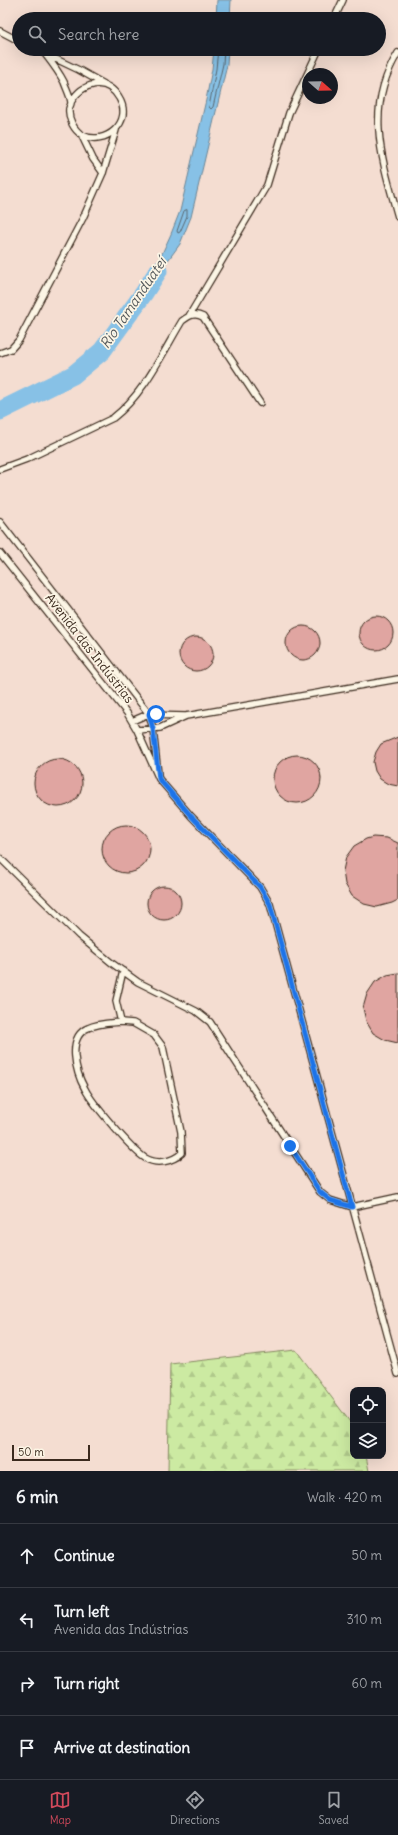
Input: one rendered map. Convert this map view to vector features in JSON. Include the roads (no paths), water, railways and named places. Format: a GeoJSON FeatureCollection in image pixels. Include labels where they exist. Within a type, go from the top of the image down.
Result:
{"type":"FeatureCollection","features":[{"type":"Feature","properties":{"kind":"lane"},"geometry":{"type":"LineString","coordinates":[[337,12],[343,0]]}},
{"type":"Feature","properties":{"kind":"lane"},"geometry":{"type":"LineString","coordinates":[[0,31],[12,37]]}},
{"type":"Feature","properties":{"kind":"lane"},"geometry":{"type":"LineString","coordinates":[[398,53],[385,80],[379,104],[378,126],[382,158],[398,217]]}},
{"type":"Feature","properties":{"kind":"lane"},"geometry":{"type":"LineString","coordinates":[[46,56],[59,73],[71,102]]}},
{"type":"Feature","properties":{"kind":"lane"},"geometry":{"type":"LineString","coordinates":[[0,353],[16,345],[26,330],[73,240],[103,173],[116,130],[123,116],[121,101],[111,89],[79,70],[49,56]]}},
{"type":"Feature","properties":{"kind":"lane"},"geometry":{"type":"LineString","coordinates":[[189,316],[267,185],[289,113],[316,56]]}},
{"type":"Feature","properties":{"kind":"lane"},"geometry":{"type":"LineString","coordinates":[[103,173],[93,159],[81,134],[74,127],[70,119],[69,110],[76,93],[84,87],[93,84],[102,85],[111,89]]}},
{"type":"Feature","properties":{"kind":"lane"},"geometry":{"type":"LineString","coordinates":[[81,134],[90,138],[99,138],[108,136],[116,130]]}},
{"type":"Feature","properties":{"kind":"lane"},"geometry":{"type":"LineString","coordinates":[[0,469],[27,459],[113,418],[122,411],[142,387],[182,321],[194,314],[203,317],[260,403]]}},
{"type":"Feature","properties":{"kind":"lane","name":"Avenida das Indústrias"},"geometry":{"type":"LineString","coordinates":[[0,522],[149,714]]}},
{"type":"Feature","properties":{"kind":"lane","name":"Avenida das Indústrias"},"geometry":{"type":"LineString","coordinates":[[0,553],[100,677],[132,721],[138,730],[159,779],[191,816],[260,887],[270,904],[352,1207],[396,1360],[398,1374]]}},
{"type":"Feature","properties":{"kind":"lane"},"geometry":{"type":"LineString","coordinates":[[132,721],[149,714],[186,716],[398,679]]}},
{"type":"Feature","properties":{"kind":"lane"},"geometry":{"type":"LineString","coordinates":[[149,714],[153,729],[159,779]]}},
{"type":"Feature","properties":{"kind":"lane"},"geometry":{"type":"LineString","coordinates":[[138,730],[153,729],[164,726],[186,716]]}},
{"type":"Feature","properties":{"kind":"lane"},"geometry":{"type":"LineString","coordinates":[[0,858],[79,936],[138,982],[196,1011],[210,1022],[320,1192],[330,1200],[352,1207],[398,1197]]}},
{"type":"Feature","properties":{"kind":"lane"},"geometry":{"type":"LineString","coordinates":[[121,1022],[116,1001],[124,971]]}},
{"type":"Feature","properties":{"kind":"lane"},"geometry":{"type":"LineString","coordinates":[[121,1022],[133,1023],[154,1035],[163,1047],[181,1132],[182,1153],[174,1160],[161,1162],[145,1158],[100,1111],[84,1088],[74,1054],[76,1040],[87,1028],[121,1022]]}},
{"type":"Feature","properties":{"kind":"water"},"geometry":{"type":"Polygon","coordinates":[[[217,0],[231,0],[230,12],[216,12],[217,0]]]}},
{"type":"Feature","properties":{"kind":"water"},"geometry":{"type":"Polygon","coordinates":[[[213,56],[228,56],[227,65],[191,217],[180,244],[144,293],[180,211],[212,69],[213,56]]]}},
{"type":"Feature","properties":{"kind":"waterway","name":"Rio Tamanduateí"},"geometry":{"type":"LineString","coordinates":[[0,411],[73,375],[102,351],[158,271]]}}]}
